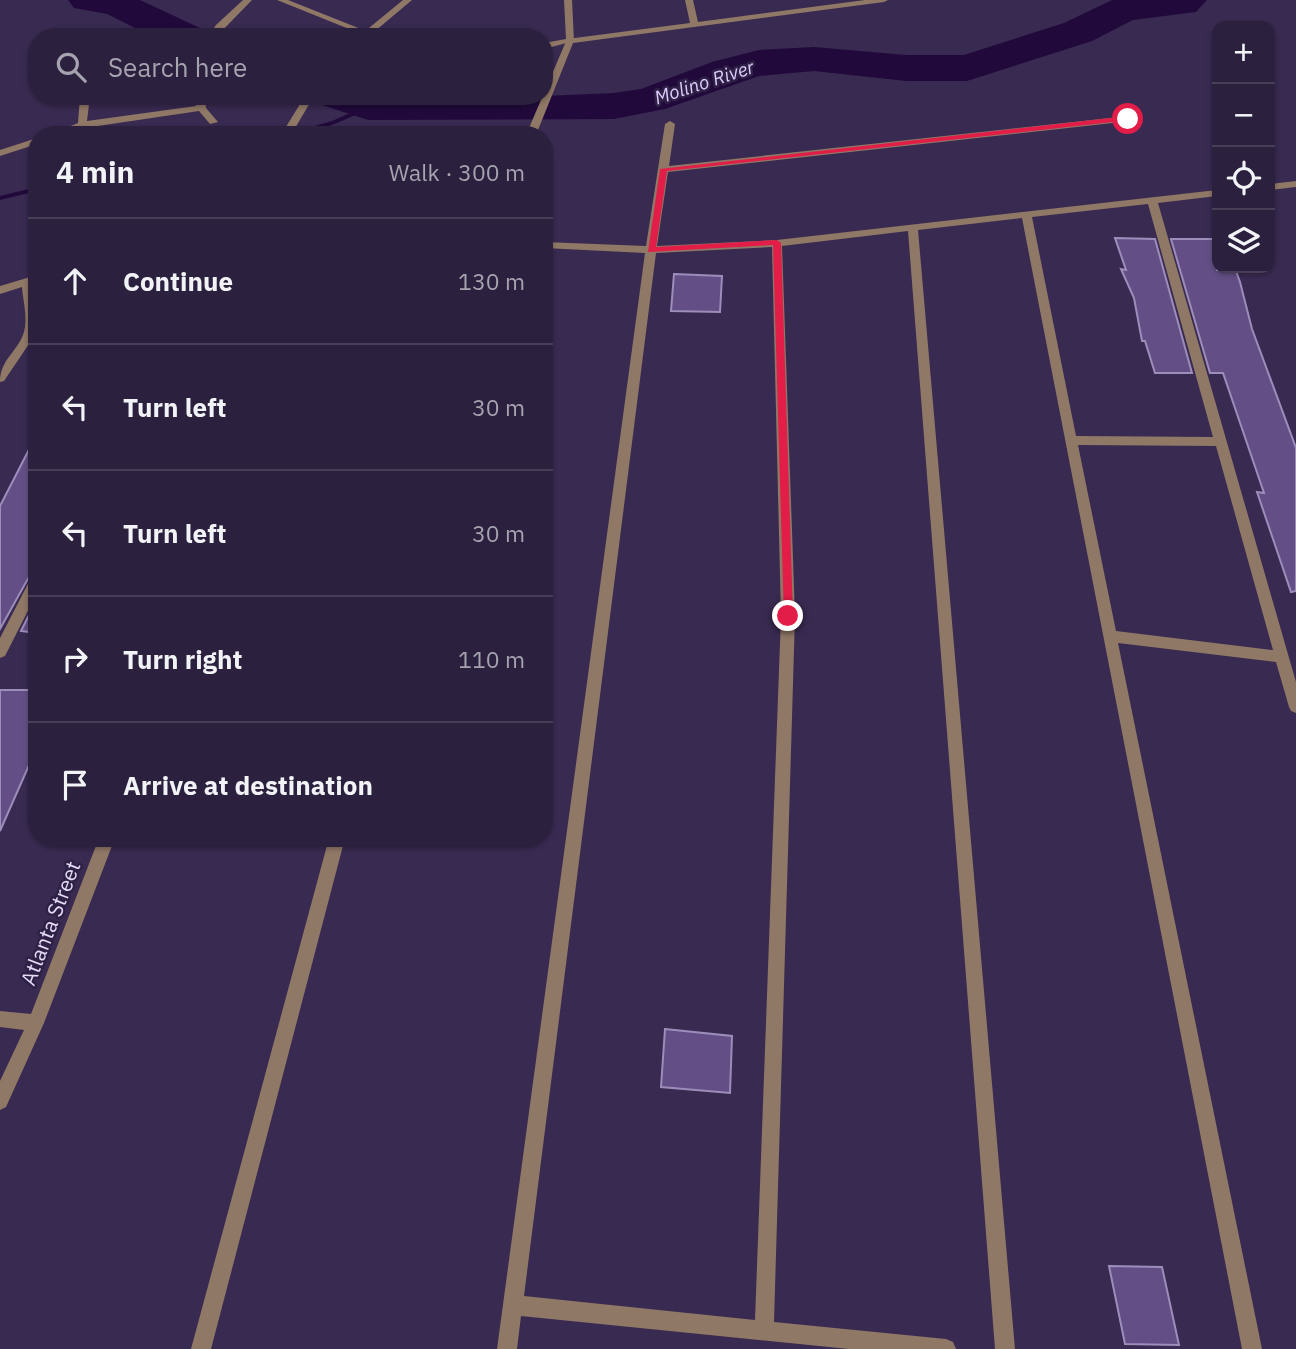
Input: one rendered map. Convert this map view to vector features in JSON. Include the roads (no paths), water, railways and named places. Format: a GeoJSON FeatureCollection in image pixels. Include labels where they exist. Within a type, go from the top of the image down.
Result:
{"type":"FeatureCollection","features":[{"type":"Feature","properties":{"kind":"street"},"geometry":{"type":"LineString","coordinates":[[218,28],[248,0]]}},
{"type":"Feature","properties":{"kind":"street"},"geometry":{"type":"LineString","coordinates":[[281,0],[298,2],[350,28]]}},
{"type":"Feature","properties":{"kind":"street"},"geometry":{"type":"LineString","coordinates":[[373,28],[408,0]]}},
{"type":"Feature","properties":{"kind":"street"},"geometry":{"type":"LineString","coordinates":[[553,83],[570,41],[568,0]]}},
{"type":"Feature","properties":{"kind":"street"},"geometry":{"type":"LineString","coordinates":[[690,0],[695,24]]}},
{"type":"Feature","properties":{"kind":"street"},"geometry":{"type":"LineString","coordinates":[[553,44],[884,0]]}},
{"type":"Feature","properties":{"kind":"street"},"geometry":{"type":"LineString","coordinates":[[84,105],[82,125],[201,108]]}},
{"type":"Feature","properties":{"kind":"street"},"geometry":{"type":"LineString","coordinates":[[201,105],[213,122]]}},
{"type":"Feature","properties":{"kind":"street"},"geometry":{"type":"LineString","coordinates":[[292,126],[304,105]]}},
{"type":"Feature","properties":{"kind":"street"},"geometry":{"type":"LineString","coordinates":[[535,126],[544,105]]}},
{"type":"Feature","properties":{"kind":"street"},"geometry":{"type":"LineString","coordinates":[[664,169],[1128,119]]}},
{"type":"Feature","properties":{"kind":"street"},"geometry":{"type":"LineString","coordinates":[[507,1349],[651,250],[670,124]]}},
{"type":"Feature","properties":{"kind":"street"},"geometry":{"type":"LineString","coordinates":[[0,153],[28,144]]}},
{"type":"Feature","properties":{"kind":"street"},"geometry":{"type":"LineString","coordinates":[[1275,186],[1296,184]]}},
{"type":"Feature","properties":{"kind":"street"},"geometry":{"type":"LineString","coordinates":[[553,245],[651,250],[777,243],[1212,194]]}},
{"type":"Feature","properties":{"kind":"street"},"geometry":{"type":"LineString","coordinates":[[1152,201],[1296,707]]}},
{"type":"Feature","properties":{"kind":"street"},"geometry":{"type":"LineString","coordinates":[[1026,214],[1252,1349]]}},
{"type":"Feature","properties":{"kind":"street"},"geometry":{"type":"LineString","coordinates":[[913,226],[1005,1349]]}},
{"type":"Feature","properties":{"kind":"street"},"geometry":{"type":"LineString","coordinates":[[764,1331],[788,616],[777,243]]}},
{"type":"Feature","properties":{"kind":"street"},"geometry":{"type":"LineString","coordinates":[[0,290],[28,281]]}},
{"type":"Feature","properties":{"kind":"street"},"geometry":{"type":"LineString","coordinates":[[0,378],[28,336]]}},
{"type":"Feature","properties":{"kind":"street"},"geometry":{"type":"LineString","coordinates":[[1071,440],[1221,442]]}},
{"type":"Feature","properties":{"kind":"street"},"geometry":{"type":"LineString","coordinates":[[0,652],[28,598]]}},
{"type":"Feature","properties":{"kind":"street"},"geometry":{"type":"LineString","coordinates":[[1110,636],[1282,657]]}},
{"type":"Feature","properties":{"kind":"street","name":"Atlanta Street"},"geometry":{"type":"LineString","coordinates":[[0,1101],[36,1023],[104,847]]}},
{"type":"Feature","properties":{"kind":"street"},"geometry":{"type":"LineString","coordinates":[[201,1349],[335,847]]}},
{"type":"Feature","properties":{"kind":"street"},"geometry":{"type":"LineString","coordinates":[[0,1019],[36,1023]]}},
{"type":"Feature","properties":{"kind":"street"},"geometry":{"type":"LineString","coordinates":[[513,1305],[946,1349]]}},
{"type":"Feature","properties":{"kind":"waterway","name":"Molino River"},"geometry":{"type":"LineString","coordinates":[[88,0],[117,4],[167,28]]}},
{"type":"Feature","properties":{"kind":"waterway","name":"Molino River"},"geometry":{"type":"LineString","coordinates":[[362,105],[580,108],[614,106],[650,100],[727,71],[759,63],[814,59],[906,68],[967,68],[1078,32],[1124,9],[1182,4],[1187,0]]}},
{"type":"Feature","properties":{"kind":"waterway"},"geometry":{"type":"LineString","coordinates":[[319,126],[368,107]]}},
{"type":"Feature","properties":{"kind":"waterway"},"geometry":{"type":"LineString","coordinates":[[0,198],[28,191]]}}]}
